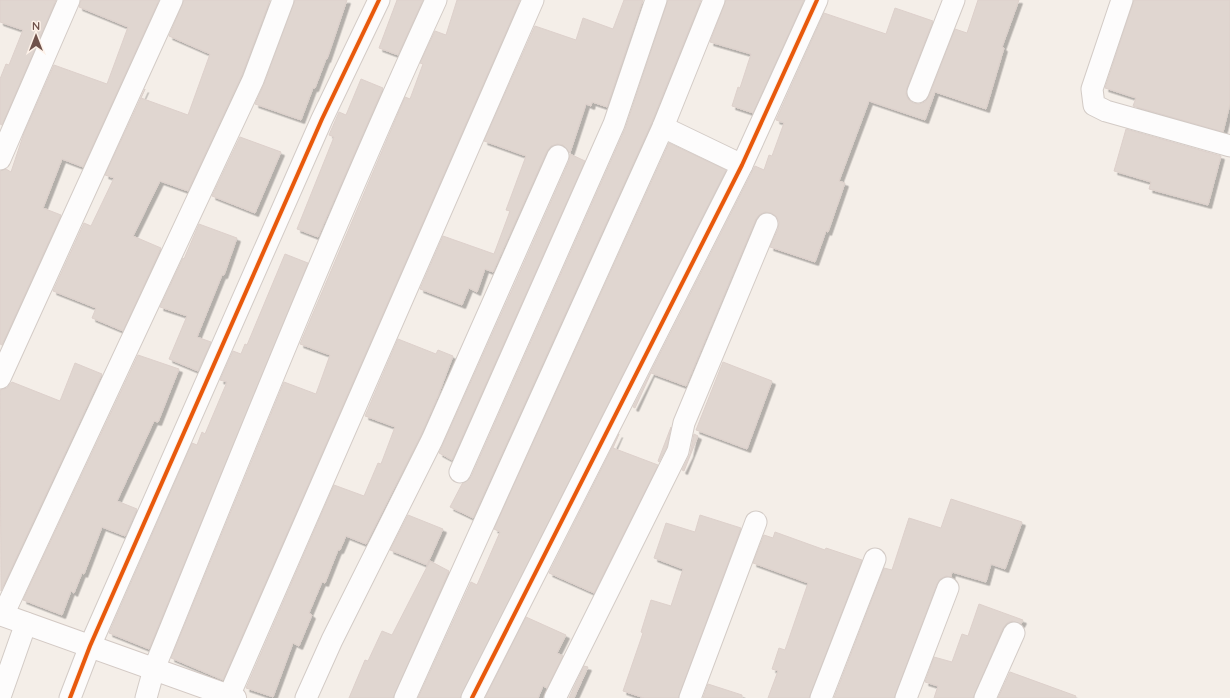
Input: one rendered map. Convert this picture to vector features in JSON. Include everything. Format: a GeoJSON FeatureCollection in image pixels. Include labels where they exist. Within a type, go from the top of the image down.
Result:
{"type":"FeatureCollection","features":[{"type":"Feature","properties":{"kind":"street"},"geometry":{"type":"LineString","coordinates":[[0,159],[68,0]]}},
{"type":"Feature","properties":{"kind":"street"},"geometry":{"type":"LineString","coordinates":[[0,378],[172,0]]}},
{"type":"Feature","properties":{"kind":"street"},"geometry":{"type":"LineString","coordinates":[[283,0],[252,80],[1,614],[232,697],[533,0]]}},
{"type":"Feature","properties":{"kind":"street"},"geometry":{"type":"LineString","coordinates":[[70,698],[90,646],[322,118],[379,0]]}},
{"type":"Feature","properties":{"kind":"street"},"geometry":{"type":"LineString","coordinates":[[146,698],[154,669],[259,410],[400,78],[436,0]]}},
{"type":"Feature","properties":{"kind":"street"},"geometry":{"type":"LineString","coordinates":[[460,472],[614,124],[656,0]]}},
{"type":"Feature","properties":{"kind":"street"},"geometry":{"type":"LineString","coordinates":[[405,698],[663,127],[714,0]]}},
{"type":"Feature","properties":{"kind":"street"},"geometry":{"type":"LineString","coordinates":[[472,698],[742,165],[817,0]]}},
{"type":"Feature","properties":{"kind":"street"},"geometry":{"type":"LineString","coordinates":[[918,92],[954,0]]}},
{"type":"Feature","properties":{"kind":"street"},"geometry":{"type":"LineString","coordinates":[[1122,0],[1092,89],[1094,105],[1106,111],[1230,146]]}},
{"type":"Feature","properties":{"kind":"street"},"geometry":{"type":"LineString","coordinates":[[663,127],[742,165]]}},
{"type":"Feature","properties":{"kind":"street"},"geometry":{"type":"LineString","coordinates":[[306,698],[332,640],[432,440],[558,156]]}},
{"type":"Feature","properties":{"kind":"street"},"geometry":{"type":"LineString","coordinates":[[555,698],[678,451],[684,423],[767,224]]}},
{"type":"Feature","properties":{"kind":"street"},"geometry":{"type":"LineString","coordinates":[[690,698],[756,522]]}},
{"type":"Feature","properties":{"kind":"street"},"geometry":{"type":"LineString","coordinates":[[821,698],[875,559]]}},
{"type":"Feature","properties":{"kind":"street"},"geometry":{"type":"LineString","coordinates":[[906,698],[948,588]]}},
{"type":"Feature","properties":{"kind":"street"},"geometry":{"type":"LineString","coordinates":[[0,697],[26,623]]}},
{"type":"Feature","properties":{"kind":"street"},"geometry":{"type":"LineString","coordinates":[[985,698],[1014,633]]}},
{"type":"Feature","properties":{"kind":"building"},"geometry":{"type":"Polygon","coordinates":[[[0,0],[56,0],[2,125],[0,124],[0,79],[6,64],[9,65],[23,30],[0,22],[0,0]]]}},
{"type":"Feature","properties":{"kind":"building"},"geometry":{"type":"Polygon","coordinates":[[[81,0],[159,0],[83,167],[62,159],[43,208],[61,215],[2,345],[0,344],[0,171],[6,169],[11,172],[24,133],[54,65],[107,84],[128,27],[79,7],[81,0]]]}},
{"type":"Feature","properties":{"kind":"building"},"geometry":{"type":"Polygon","coordinates":[[[184,0],[270,0],[242,75],[188,191],[160,181],[133,236],[161,248],[123,331],[92,318],[96,308],[53,291],[84,223],[91,226],[114,178],[105,175],[145,89],[141,98],[188,115],[210,54],[169,36],[184,0]]]}},
{"type":"Feature","properties":{"kind":"building"},"geometry":{"type":"Polygon","coordinates":[[[295,0],[347,0],[327,59],[315,88],[313,88],[301,120],[255,104],[264,84],[295,0]]]}},
{"type":"Feature","properties":{"kind":"building"},"geometry":{"type":"Polygon","coordinates":[[[397,0],[423,0],[398,55],[379,48],[397,0]]]}},
{"type":"Feature","properties":{"kind":"building"},"geometry":{"type":"Polygon","coordinates":[[[457,0],[520,0],[223,680],[171,658],[284,382],[316,394],[330,355],[300,344],[405,97],[410,99],[423,64],[420,63],[435,31],[446,35],[457,0]]]}},
{"type":"Feature","properties":{"kind":"building"},"geometry":{"type":"Polygon","coordinates":[[[624,0],[643,0],[607,107],[592,102],[591,106],[586,104],[570,153],[563,145],[557,144],[551,146],[547,151],[493,272],[485,269],[477,292],[469,288],[462,305],[420,289],[443,236],[494,254],[510,211],[506,210],[526,156],[484,141],[535,26],[576,40],[583,18],[613,29],[624,0]]]}},
{"type":"Feature","properties":{"kind":"building"},"geometry":{"type":"Polygon","coordinates":[[[668,0],[701,0],[652,122],[473,518],[450,507],[462,484],[471,477],[625,129],[668,0]]]}},
{"type":"Feature","properties":{"kind":"building"},"geometry":{"type":"Polygon","coordinates":[[[726,0],[804,0],[753,113],[732,106],[738,87],[740,88],[751,54],[710,42],[726,0]]]}},
{"type":"Feature","properties":{"kind":"building"},"geometry":{"type":"Polygon","coordinates":[[[978,0],[1019,0],[1002,47],[1004,48],[986,109],[935,92],[925,120],[869,101],[839,181],[845,183],[828,232],[826,231],[815,262],[770,247],[778,229],[779,222],[776,216],[771,213],[765,212],[759,215],[686,386],[651,373],[635,408],[633,407],[755,166],[764,170],[769,155],[772,156],[784,123],[776,120],[824,13],[886,34],[895,8],[933,21],[907,88],[906,94],[908,99],[913,103],[919,104],[925,102],[929,96],[955,29],[967,33],[978,0]]]}},
{"type":"Feature","properties":{"kind":"building"},"geometry":{"type":"Polygon","coordinates":[[[1134,0],[1230,0],[1230,104],[1223,132],[1133,106],[1136,98],[1105,88],[1134,0]]]}},
{"type":"Feature","properties":{"kind":"building"},"geometry":{"type":"Polygon","coordinates":[[[361,79],[383,88],[318,237],[297,229],[334,137],[329,135],[339,112],[346,115],[361,79]]]}},
{"type":"Feature","properties":{"kind":"building"},"geometry":{"type":"Polygon","coordinates":[[[1126,129],[1221,156],[1208,205],[1149,189],[1151,182],[1114,171],[1126,129]]]}},
{"type":"Feature","properties":{"kind":"building"},"geometry":{"type":"Polygon","coordinates":[[[240,137],[281,152],[255,213],[212,196],[240,137]]]}},
{"type":"Feature","properties":{"kind":"building"},"geometry":{"type":"Polygon","coordinates":[[[669,143],[726,170],[460,698],[418,698],[471,582],[477,585],[500,532],[494,529],[669,143]]]}},
{"type":"Feature","properties":{"kind":"building"},"geometry":{"type":"Polygon","coordinates":[[[570,154],[585,161],[452,460],[439,453],[569,161],[570,154]]]}},
{"type":"Feature","properties":{"kind":"building"},"geometry":{"type":"Polygon","coordinates":[[[199,224],[237,238],[224,275],[222,275],[197,337],[211,342],[198,371],[169,359],[187,316],[160,307],[183,258],[184,259],[199,224]]]}},
{"type":"Feature","properties":{"kind":"building"},"geometry":{"type":"Polygon","coordinates":[[[285,254],[308,263],[149,649],[109,633],[192,443],[197,445],[202,432],[205,434],[227,382],[220,380],[233,351],[241,354],[245,344],[247,345],[285,254]]]}},
{"type":"Feature","properties":{"kind":"building"},"geometry":{"type":"Polygon","coordinates":[[[398,339],[436,354],[438,350],[453,356],[438,396],[421,435],[366,544],[346,536],[340,550],[338,550],[325,583],[322,582],[309,613],[312,615],[299,646],[293,643],[273,697],[246,688],[334,485],[364,496],[378,463],[381,464],[395,427],[365,416],[398,339]]]}},
{"type":"Feature","properties":{"kind":"building"},"geometry":{"type":"Polygon","coordinates":[[[138,355],[179,369],[158,422],[154,421],[117,501],[137,509],[125,536],[102,527],[84,574],[82,573],[74,593],[71,591],[62,615],[23,600],[138,355]]]}},
{"type":"Feature","properties":{"kind":"building"},"geometry":{"type":"Polygon","coordinates":[[[723,362],[772,381],[747,449],[696,430],[723,362]]]}},
{"type":"Feature","properties":{"kind":"building"},"geometry":{"type":"Polygon","coordinates":[[[75,363],[102,374],[1,591],[0,390],[7,388],[12,382],[60,401],[75,363]]]}},
{"type":"Feature","properties":{"kind":"building"},"geometry":{"type":"Polygon","coordinates":[[[671,427],[667,447],[659,462],[658,461],[671,427]]]}},
{"type":"Feature","properties":{"kind":"building"},"geometry":{"type":"Polygon","coordinates":[[[619,434],[613,448],[658,465],[594,593],[549,573],[619,434]]]}},
{"type":"Feature","properties":{"kind":"building"},"geometry":{"type":"Polygon","coordinates":[[[694,434],[698,436],[684,471],[682,470],[690,454],[694,434]]]}},
{"type":"Feature","properties":{"kind":"building"},"geometry":{"type":"Polygon","coordinates":[[[951,499],[1022,522],[1005,569],[991,564],[986,582],[952,572],[951,577],[946,576],[940,579],[894,698],[834,698],[884,568],[892,570],[909,518],[941,528],[951,499]]]}},
{"type":"Feature","properties":{"kind":"building"},"geometry":{"type":"Polygon","coordinates":[[[408,515],[443,529],[427,565],[390,550],[408,515]]]}},
{"type":"Feature","properties":{"kind":"building"},"geometry":{"type":"Polygon","coordinates":[[[700,515],[741,528],[678,698],[644,698],[623,691],[643,633],[641,632],[651,600],[671,606],[683,569],[654,558],[666,523],[695,532],[700,515]]]}},
{"type":"Feature","properties":{"kind":"building"},"geometry":{"type":"Polygon","coordinates":[[[775,532],[825,550],[826,548],[862,560],[809,698],[768,698],[778,671],[772,669],[779,648],[785,650],[808,583],[753,563],[764,535],[773,538],[775,532]]]}},
{"type":"Feature","properties":{"kind":"building"},"geometry":{"type":"Polygon","coordinates":[[[430,561],[449,571],[393,698],[349,698],[365,660],[368,661],[382,631],[392,635],[430,561]]]}},
{"type":"Feature","properties":{"kind":"building"},"geometry":{"type":"Polygon","coordinates":[[[979,604],[1023,620],[1021,624],[1012,621],[1007,623],[1003,628],[973,698],[934,698],[938,686],[925,682],[934,657],[952,662],[962,634],[968,636],[979,604]]]}},
{"type":"Feature","properties":{"kind":"building"},"geometry":{"type":"Polygon","coordinates":[[[526,617],[566,635],[557,653],[563,656],[547,688],[543,686],[538,698],[485,698],[526,617]]]}},
{"type":"Feature","properties":{"kind":"building"},"geometry":{"type":"Polygon","coordinates":[[[584,666],[588,667],[574,698],[569,698],[584,666]]]}},
{"type":"Feature","properties":{"kind":"building"},"geometry":{"type":"Polygon","coordinates":[[[1010,672],[1076,696],[1075,698],[998,698],[1010,672]]]}},
{"type":"Feature","properties":{"kind":"building"},"geometry":{"type":"Polygon","coordinates":[[[708,684],[742,695],[742,698],[703,698],[708,684]]]}},
{"type":"Feature","properties":{"kind":"cycle path"},"geometry":{"type":"LineString","coordinates":[[70,698],[90,646],[322,119],[379,0]]}},
{"type":"Feature","properties":{"kind":"cycle path"},"geometry":{"type":"LineString","coordinates":[[472,698],[742,165],[817,0]]}}]}
